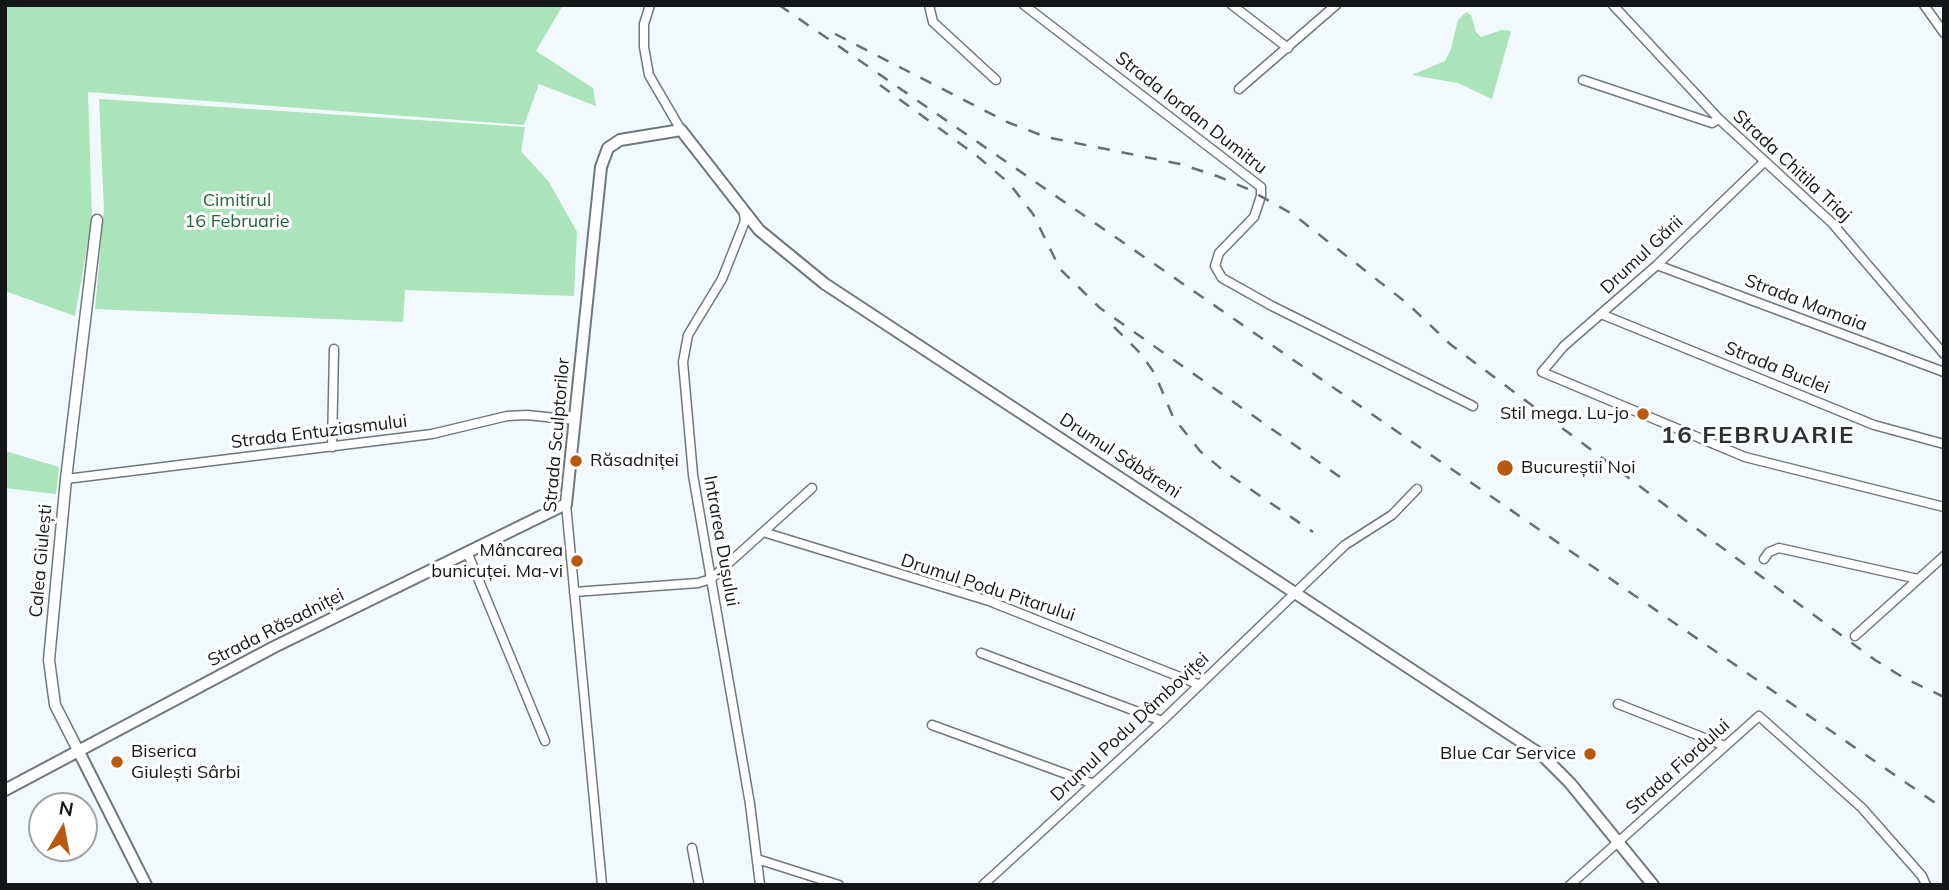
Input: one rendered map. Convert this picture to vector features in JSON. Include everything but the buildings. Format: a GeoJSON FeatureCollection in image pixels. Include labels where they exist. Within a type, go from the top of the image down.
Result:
{"type":"FeatureCollection","features":[{"type":"Feature","properties":{"kind":"main road","name":"Drumul Săbăreni"},"geometry":{"type":"LineString","coordinates":[[681,130],[744,214],[789,257],[825,284],[1296,591],[1543,756],[1570,783],[1653,885]]}},
{"type":"Feature","properties":{"kind":"main road","name":"Strada Sculptorilor"},"geometry":{"type":"LineString","coordinates":[[566,504],[601,167],[608,148],[620,140],[681,130]]}},
{"type":"Feature","properties":{"kind":"main road","name":"Strada Răsadniței"},"geometry":{"type":"LineString","coordinates":[[5,790],[275,647],[566,504]]}},
{"type":"Feature","properties":{"kind":"main road","name":"Calea Giulești"},"geometry":{"type":"LineString","coordinates":[[79,752],[146,885]]}},
{"type":"Feature","properties":{"kind":"street","name":"Drumul Săbăreni"},"geometry":{"type":"LineString","coordinates":[[650,5],[644,24],[644,47],[649,75],[681,130]]}},
{"type":"Feature","properties":{"kind":"street"},"geometry":{"type":"LineString","coordinates":[[929,5],[933,22],[996,80]]}},
{"type":"Feature","properties":{"kind":"street","name":"Strada Iordan Dumitru"},"geometry":{"type":"LineString","coordinates":[[1024,5],[1261,187],[1254,217],[1219,253],[1215,266],[1222,278],[1272,306],[1473,406]]}},
{"type":"Feature","properties":{"kind":"street"},"geometry":{"type":"LineString","coordinates":[[1232,5],[1288,48]]}},
{"type":"Feature","properties":{"kind":"street"},"geometry":{"type":"LineString","coordinates":[[1239,89],[1336,5]]}},
{"type":"Feature","properties":{"kind":"street","name":"Strada Chitila Triaj"},"geometry":{"type":"LineString","coordinates":[[1613,5],[1719,119],[1832,223],[1944,354]]}},
{"type":"Feature","properties":{"kind":"street"},"geometry":{"type":"LineString","coordinates":[[1924,5],[1944,33]]}},
{"type":"Feature","properties":{"kind":"street"},"geometry":{"type":"LineString","coordinates":[[1583,80],[1712,123],[1719,119]]}},
{"type":"Feature","properties":{"kind":"street","name":"Drumul Gării"},"geometry":{"type":"LineString","coordinates":[[1764,162],[1657,265],[1560,349],[1542,372],[1745,457],[1944,507]]}},
{"type":"Feature","properties":{"kind":"street","name":"Intrarea Dușului"},"geometry":{"type":"LineString","coordinates":[[744,214],[745,221],[722,279],[688,335],[683,362],[693,475],[760,885]]}},
{"type":"Feature","properties":{"kind":"street","name":"Calea Giulești"},"geometry":{"type":"LineString","coordinates":[[79,752],[55,705],[49,677],[66,478],[97,220]]}},
{"type":"Feature","properties":{"kind":"street","name":"Strada Mamaia"},"geometry":{"type":"LineString","coordinates":[[1657,265],[1944,372]]}},
{"type":"Feature","properties":{"kind":"street","name":"Strada Buclei"},"geometry":{"type":"LineString","coordinates":[[1601,314],[1874,425],[1944,444]]}},
{"type":"Feature","properties":{"kind":"street"},"geometry":{"type":"LineString","coordinates":[[332,447],[334,349]]}},
{"type":"Feature","properties":{"kind":"street","name":"Strada Entuziasmului"},"geometry":{"type":"LineString","coordinates":[[66,478],[432,434],[507,416],[575,420]]}},
{"type":"Feature","properties":{"kind":"street"},"geometry":{"type":"LineString","coordinates":[[574,592],[698,583],[711,579],[812,488]]}},
{"type":"Feature","properties":{"kind":"street"},"geometry":{"type":"LineString","coordinates":[[1296,591],[1345,545],[1392,515],[1417,489]]}},
{"type":"Feature","properties":{"kind":"street","name":"Strada Sculptorilor"},"geometry":{"type":"LineString","coordinates":[[566,504],[601,885]]}},
{"type":"Feature","properties":{"kind":"street","name":"Drumul Podu Pitarului"},"geometry":{"type":"LineString","coordinates":[[763,532],[989,601],[1200,685]]}},
{"type":"Feature","properties":{"kind":"street"},"geometry":{"type":"LineString","coordinates":[[1764,559],[1769,552],[1779,548],[1918,579]]}},
{"type":"Feature","properties":{"kind":"street"},"geometry":{"type":"LineString","coordinates":[[468,554],[545,741]]}},
{"type":"Feature","properties":{"kind":"street"},"geometry":{"type":"LineString","coordinates":[[1855,636],[1944,556]]}},
{"type":"Feature","properties":{"kind":"street","name":"Drumul Podu Dâmboviței"},"geometry":{"type":"LineString","coordinates":[[983,885],[1091,783],[1162,721],[1296,591]]}},
{"type":"Feature","properties":{"kind":"street"},"geometry":{"type":"LineString","coordinates":[[981,653],[1162,721]]}},
{"type":"Feature","properties":{"kind":"street"},"geometry":{"type":"LineString","coordinates":[[1618,704],[1725,746]]}},
{"type":"Feature","properties":{"kind":"street","name":"Strada Fiordului"},"geometry":{"type":"LineString","coordinates":[[1570,885],[1759,716],[1862,808],[1922,876],[1926,885]]}},
{"type":"Feature","properties":{"kind":"street"},"geometry":{"type":"LineString","coordinates":[[932,725],[1091,783]]}},
{"type":"Feature","properties":{"kind":"street"},"geometry":{"type":"LineString","coordinates":[[692,848],[699,885]]}},
{"type":"Feature","properties":{"kind":"street"},"geometry":{"type":"LineString","coordinates":[[757,859],[839,885]]}},
{"type":"Feature","properties":{"kind":"green space"},"geometry":{"type":"Polygon","coordinates":[[[5,5],[563,5],[536,51],[593,88],[596,106],[539,84],[524,125],[88,92],[92,219],[75,316],[5,291],[5,5]]]}},
{"type":"Feature","properties":{"kind":"green space"},"geometry":{"type":"Polygon","coordinates":[[[1466,12],[1471,15],[1476,32],[1481,37],[1502,30],[1511,31],[1492,99],[1458,83],[1412,75],[1445,61],[1458,20],[1466,12]]]}},
{"type":"Feature","properties":{"kind":"green space","name":"Cimitirul 16 Februarie"},"geometry":{"type":"Polygon","coordinates":[[[99,99],[525,127],[521,151],[549,182],[577,232],[574,296],[405,290],[403,322],[95,309],[104,210],[99,99]]]}},
{"type":"Feature","properties":{"kind":"green space"},"geometry":{"type":"Polygon","coordinates":[[[5,451],[59,467],[56,494],[5,488],[5,451]]]}},
{"type":"Feature","properties":{"kind":"railway"},"geometry":{"type":"LineString","coordinates":[[779,5],[1944,809]]}},
{"type":"Feature","properties":{"kind":"railway"},"geometry":{"type":"LineString","coordinates":[[835,34],[1007,122],[1046,137],[1180,164],[1248,189],[1294,215],[1408,304],[1450,344],[1713,541],[1875,660],[1904,678],[1944,697]]}},
{"type":"Feature","properties":{"kind":"railway"},"geometry":{"type":"LineString","coordinates":[[880,85],[977,156],[1009,183],[1033,214],[1060,269],[1100,308],[1340,477]]}},
{"type":"Feature","properties":{"kind":"railway"},"geometry":{"type":"LineString","coordinates":[[1114,327],[1141,354],[1155,374],[1173,417],[1200,451],[1225,472],[1313,532]]}},
{"type":"Feature","properties":{"kind":"place","name":"Stil mega. Lu-jo"},"geometry":{"type":"Point","coordinates":[1643,414]}},
{"type":"Feature","properties":{"kind":"place","name":"Răsadniței"},"geometry":{"type":"Point","coordinates":[576,461]}},
{"type":"Feature","properties":{"kind":"place","name":"Bucureștii Noi"},"geometry":{"type":"Point","coordinates":[1505,468]}},
{"type":"Feature","properties":{"kind":"place","name":"Mâncarea bunicuței. Ma-vi"},"geometry":{"type":"Point","coordinates":[577,561]}},
{"type":"Feature","properties":{"kind":"place","name":"Blue Car Service"},"geometry":{"type":"Point","coordinates":[1590,754]}},
{"type":"Feature","properties":{"kind":"place","name":"Biserica Giulești Sârbi"},"geometry":{"type":"Point","coordinates":[117,762]}},
{"type":"Feature","properties":{"kind":"district","name":"16 FEBRUARIE"},"geometry":{"type":"Point","coordinates":[1758,436]}}]}
